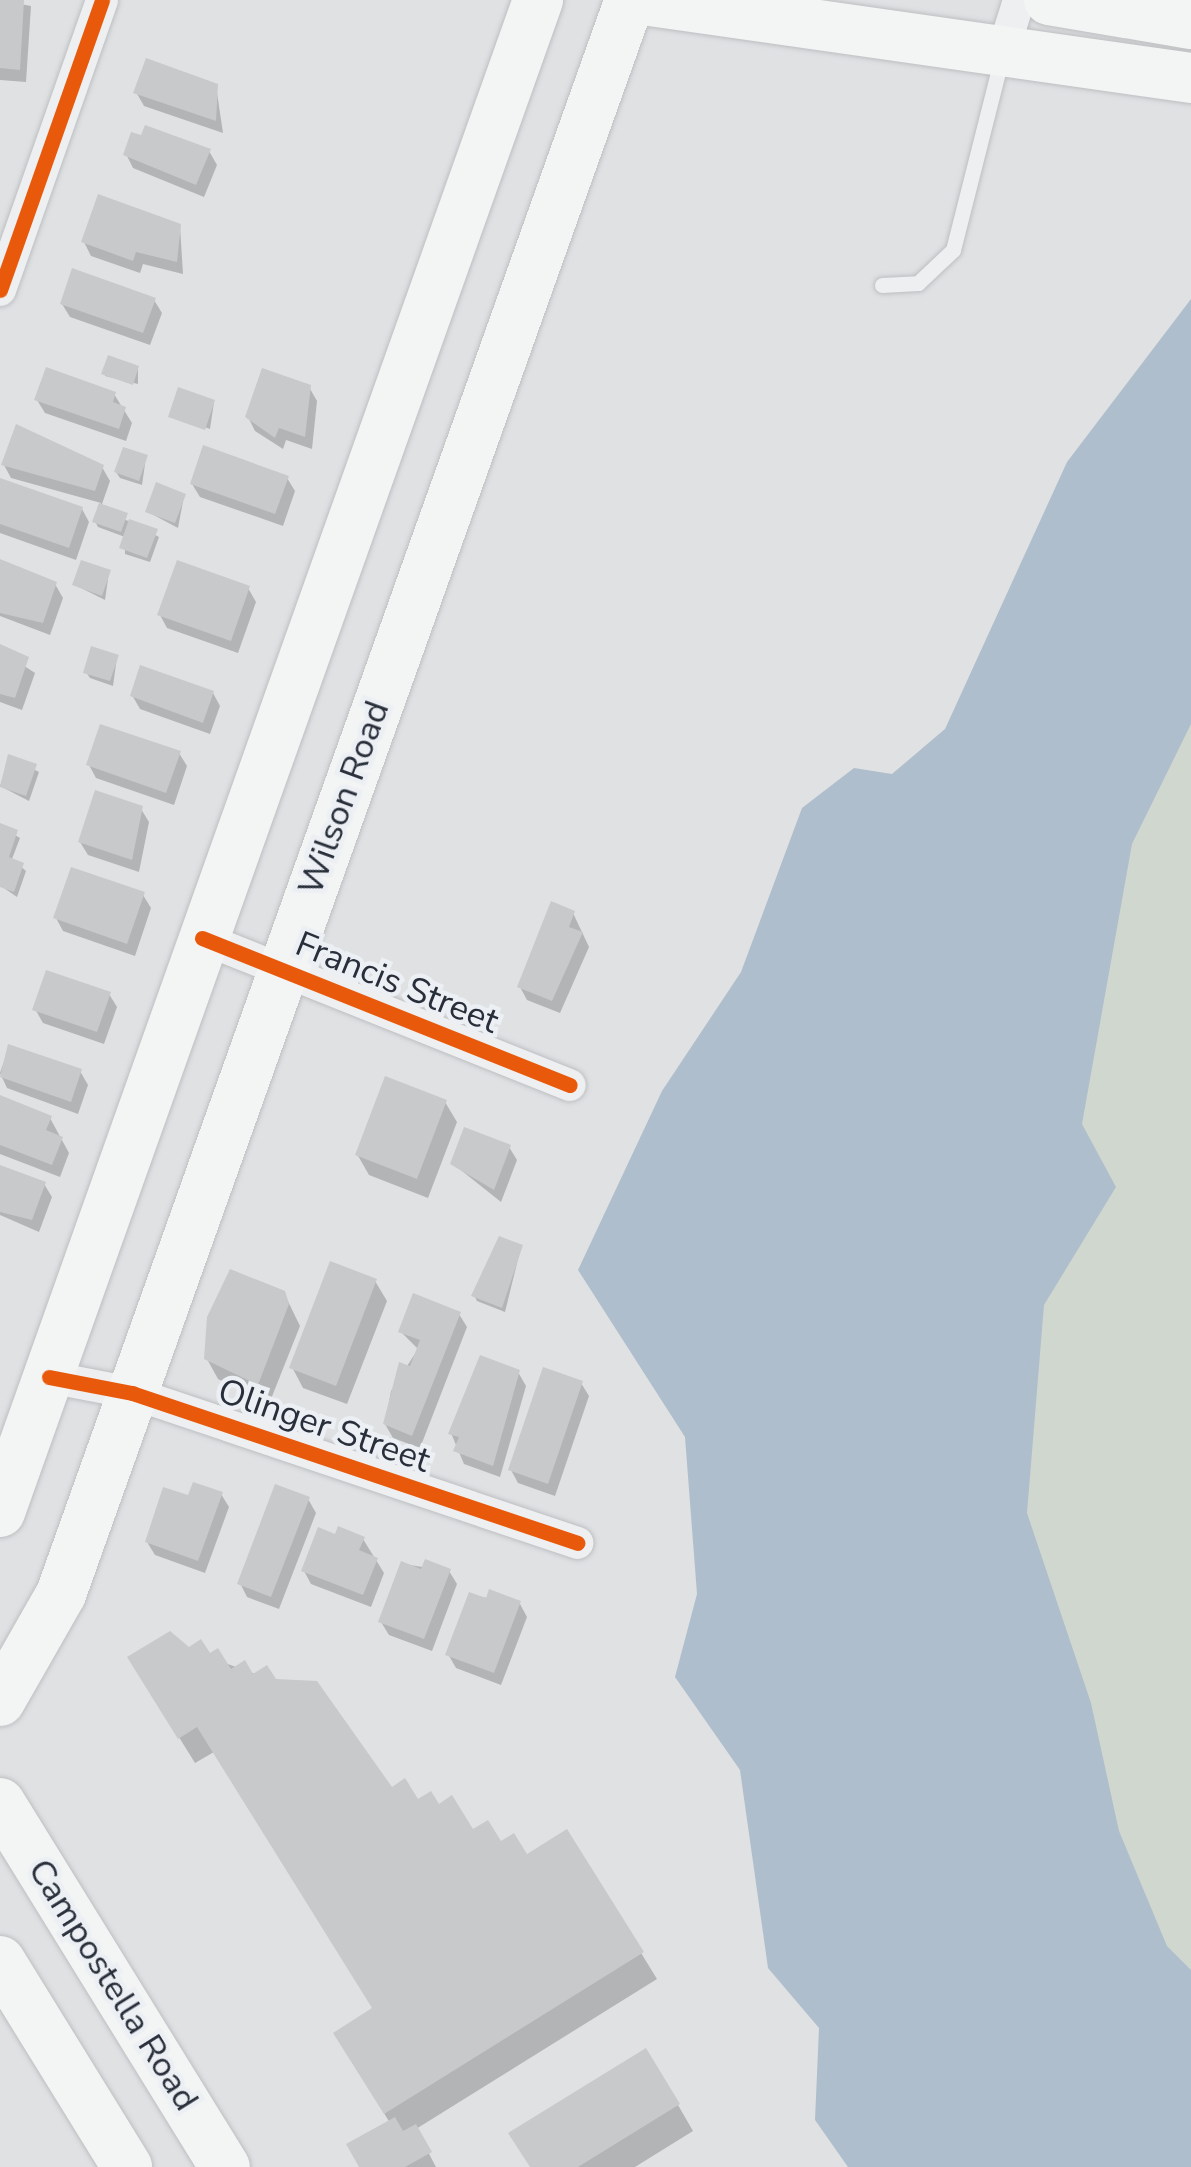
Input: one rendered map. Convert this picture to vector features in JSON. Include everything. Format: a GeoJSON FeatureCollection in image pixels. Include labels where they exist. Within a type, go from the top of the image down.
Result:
{"type":"FeatureCollection","features":[{"type":"Feature","properties":{"kind":"main road"},"geometry":{"type":"LineString","coordinates":[[0,1512],[538,0]]}},
{"type":"Feature","properties":{"kind":"main road","name":"Wilson Road"},"geometry":{"type":"LineString","coordinates":[[0,1701],[62,1594],[630,0]]}},
{"type":"Feature","properties":{"kind":"main road"},"geometry":{"type":"LineString","coordinates":[[643,0],[1004,48],[1191,78]]}},
{"type":"Feature","properties":{"kind":"main road"},"geometry":{"type":"LineString","coordinates":[[1049,0],[1191,24]]}},
{"type":"Feature","properties":{"kind":"main road","name":"Campostella Road"},"geometry":{"type":"LineString","coordinates":[[0,1802],[225,2167]]}},
{"type":"Feature","properties":{"kind":"main road"},"geometry":{"type":"LineString","coordinates":[[0,1961],[127,2167]]}},
{"type":"Feature","properties":{"kind":"street"},"geometry":{"type":"LineString","coordinates":[[0,290],[102,0]]}},
{"type":"Feature","properties":{"kind":"street"},"geometry":{"type":"LineString","coordinates":[[1004,48],[1019,0]]}},
{"type":"Feature","properties":{"kind":"street","name":"Francis Street"},"geometry":{"type":"LineString","coordinates":[[202,938],[570,1084]]}},
{"type":"Feature","properties":{"kind":"street","name":"Olinger Street"},"geometry":{"type":"LineString","coordinates":[[48,1377],[132,1394],[578,1543]]}},
{"type":"Feature","properties":{"kind":"lane"},"geometry":{"type":"LineString","coordinates":[[882,285],[918,283],[953,250],[1004,48]]}},
{"type":"Feature","properties":{"kind":"shaded area"},"geometry":{"type":"Polygon","coordinates":[[[1191,639],[1191,2068],[1057,1770],[988,1243],[1191,639]]]}},
{"type":"Feature","properties":{"kind":"water"},"geometry":{"type":"Polygon","coordinates":[[[1191,299],[1191,724],[1132,844],[1082,1124],[1116,1187],[1044,1305],[1027,1513],[1091,1703],[1119,1831],[1167,1946],[1191,1970],[1191,2167],[848,2167],[815,2120],[819,2028],[768,1968],[740,1770],[675,1677],[697,1594],[685,1437],[578,1270],[662,1091],[741,972],[802,808],[854,768],[892,774],[945,729],[1067,462],[1191,299]]]}},
{"type":"Feature","properties":{"kind":"building"},"geometry":{"type":"Polygon","coordinates":[[[0,0],[24,0],[20,70],[0,68],[0,0]]]}},
{"type":"Feature","properties":{"kind":"building"},"geometry":{"type":"Polygon","coordinates":[[[146,58],[218,84],[216,121],[133,93],[146,58]]]}},
{"type":"Feature","properties":{"kind":"building"},"geometry":{"type":"Polygon","coordinates":[[[145,125],[211,149],[196,185],[123,155],[131,132],[141,135],[145,125]]]}},
{"type":"Feature","properties":{"kind":"building"},"geometry":{"type":"Polygon","coordinates":[[[98,194],[181,224],[177,262],[136,252],[133,261],[81,242],[98,194]]]}},
{"type":"Feature","properties":{"kind":"building"},"geometry":{"type":"Polygon","coordinates":[[[72,268],[156,298],[143,333],[60,304],[72,268]]]}},
{"type":"Feature","properties":{"kind":"building"},"geometry":{"type":"Polygon","coordinates":[[[108,355],[139,366],[133,385],[101,374],[108,355]]]}},
{"type":"Feature","properties":{"kind":"building"},"geometry":{"type":"Polygon","coordinates":[[[46,367],[116,392],[113,402],[126,407],[119,429],[34,400],[46,367]]]}},
{"type":"Feature","properties":{"kind":"building"},"geometry":{"type":"Polygon","coordinates":[[[262,368],[311,385],[305,437],[279,428],[275,438],[245,417],[262,368]]]}},
{"type":"Feature","properties":{"kind":"building"},"geometry":{"type":"Polygon","coordinates":[[[178,387],[215,400],[205,430],[168,417],[178,387]]]}},
{"type":"Feature","properties":{"kind":"building"},"geometry":{"type":"Polygon","coordinates":[[[16,424],[104,465],[95,491],[1,465],[16,424]]]}},
{"type":"Feature","properties":{"kind":"building"},"geometry":{"type":"Polygon","coordinates":[[[203,445],[289,476],[275,514],[190,484],[203,445]]]}},
{"type":"Feature","properties":{"kind":"building"},"geometry":{"type":"Polygon","coordinates":[[[123,447],[148,455],[139,481],[114,472],[123,447]]]}},
{"type":"Feature","properties":{"kind":"building"},"geometry":{"type":"Polygon","coordinates":[[[0,478],[83,507],[69,548],[0,524],[0,478]]]}},
{"type":"Feature","properties":{"kind":"building"},"geometry":{"type":"Polygon","coordinates":[[[156,482],[186,494],[175,523],[145,512],[156,482]]]}},
{"type":"Feature","properties":{"kind":"building"},"geometry":{"type":"Polygon","coordinates":[[[99,503],[128,513],[121,532],[92,522],[99,503]]]}},
{"type":"Feature","properties":{"kind":"building"},"geometry":{"type":"Polygon","coordinates":[[[129,519],[158,529],[147,558],[119,548],[129,519]]]}},
{"type":"Feature","properties":{"kind":"building"},"geometry":{"type":"Polygon","coordinates":[[[0,559],[57,582],[43,623],[0,613],[0,559]]]}},
{"type":"Feature","properties":{"kind":"building"},"geometry":{"type":"Polygon","coordinates":[[[81,560],[111,570],[102,596],[72,585],[81,560]]]}},
{"type":"Feature","properties":{"kind":"building"},"geometry":{"type":"Polygon","coordinates":[[[177,560],[250,586],[231,641],[157,615],[177,560]]]}},
{"type":"Feature","properties":{"kind":"building"},"geometry":{"type":"Polygon","coordinates":[[[0,644],[29,657],[15,698],[0,694],[0,644]]]}},
{"type":"Feature","properties":{"kind":"building"},"geometry":{"type":"Polygon","coordinates":[[[91,646],[119,655],[110,681],[83,673],[91,646]]]}},
{"type":"Feature","properties":{"kind":"building"},"geometry":{"type":"Polygon","coordinates":[[[140,665],[214,691],[203,723],[130,696],[140,665]]]}},
{"type":"Feature","properties":{"kind":"building"},"geometry":{"type":"Polygon","coordinates":[[[100,724],[181,751],[166,793],[86,765],[100,724]]]}},
{"type":"Feature","properties":{"kind":"building"},"geometry":{"type":"Polygon","coordinates":[[[8,754],[37,764],[26,796],[0,787],[8,754]]]}},
{"type":"Feature","properties":{"kind":"building"},"geometry":{"type":"Polygon","coordinates":[[[95,790],[143,806],[132,860],[78,842],[95,790]]]}},
{"type":"Feature","properties":{"kind":"building"},"geometry":{"type":"Polygon","coordinates":[[[0,823],[18,830],[9,857],[24,863],[14,892],[0,887],[0,823]]]}},
{"type":"Feature","properties":{"kind":"building"},"geometry":{"type":"Polygon","coordinates":[[[71,867],[145,892],[127,944],[53,918],[71,867]]]}},
{"type":"Feature","properties":{"kind":"building"},"geometry":{"type":"Polygon","coordinates":[[[551,901],[575,911],[569,927],[583,932],[552,1001],[517,987],[551,901]]]}},
{"type":"Feature","properties":{"kind":"building"},"geometry":{"type":"Polygon","coordinates":[[[46,970],[111,992],[97,1032],[32,1010],[46,970]]]}},
{"type":"Feature","properties":{"kind":"building"},"geometry":{"type":"Polygon","coordinates":[[[8,1044],[82,1069],[71,1102],[0,1077],[8,1044]]]}},
{"type":"Feature","properties":{"kind":"building"},"geometry":{"type":"Polygon","coordinates":[[[385,1076],[447,1100],[417,1179],[355,1155],[385,1076]]]}},
{"type":"Feature","properties":{"kind":"building"},"geometry":{"type":"Polygon","coordinates":[[[0,1095],[52,1116],[46,1130],[63,1137],[52,1165],[0,1145],[0,1095]]]}},
{"type":"Feature","properties":{"kind":"building"},"geometry":{"type":"Polygon","coordinates":[[[464,1127],[511,1145],[494,1190],[450,1164],[464,1127]]]}},
{"type":"Feature","properties":{"kind":"building"},"geometry":{"type":"Polygon","coordinates":[[[0,1165],[46,1182],[32,1220],[0,1212],[0,1165]]]}},
{"type":"Feature","properties":{"kind":"building"},"geometry":{"type":"Polygon","coordinates":[[[499,1236],[523,1245],[502,1308],[471,1296],[499,1236]]]}},
{"type":"Feature","properties":{"kind":"building"},"geometry":{"type":"Polygon","coordinates":[[[330,1261],[377,1279],[336,1386],[289,1368],[330,1261]]]}},
{"type":"Feature","properties":{"kind":"building"},"geometry":{"type":"Polygon","coordinates":[[[230,1269],[285,1291],[289,1304],[258,1385],[204,1359],[207,1317],[230,1269]]]}},
{"type":"Feature","properties":{"kind":"building"},"geometry":{"type":"Polygon","coordinates":[[[413,1293],[461,1312],[412,1436],[383,1424],[399,1362],[410,1366],[420,1340],[398,1332],[413,1293]]]}},
{"type":"Feature","properties":{"kind":"building"},"geometry":{"type":"Polygon","coordinates":[[[480,1355],[520,1370],[493,1466],[453,1451],[459,1437],[448,1434],[480,1355]]]}},
{"type":"Feature","properties":{"kind":"building"},"geometry":{"type":"Polygon","coordinates":[[[543,1367],[583,1381],[548,1484],[508,1470],[543,1367]]]}},
{"type":"Feature","properties":{"kind":"building"},"geometry":{"type":"Polygon","coordinates":[[[193,1482],[223,1492],[198,1561],[145,1542],[163,1487],[188,1495],[193,1482]]]}},
{"type":"Feature","properties":{"kind":"building"},"geometry":{"type":"Polygon","coordinates":[[[275,1484],[310,1497],[271,1597],[237,1584],[275,1484]]]}},
{"type":"Feature","properties":{"kind":"building"},"geometry":{"type":"Polygon","coordinates":[[[338,1526],[365,1537],[359,1550],[378,1558],[363,1595],[301,1571],[318,1527],[335,1534],[338,1526]]]}},
{"type":"Feature","properties":{"kind":"building"},"geometry":{"type":"Polygon","coordinates":[[[425,1559],[451,1569],[424,1639],[378,1622],[401,1561],[421,1569],[425,1559]]]}},
{"type":"Feature","properties":{"kind":"building"},"geometry":{"type":"Polygon","coordinates":[[[489,1589],[521,1601],[494,1673],[445,1655],[469,1592],[486,1598],[489,1589]]]}},
{"type":"Feature","properties":{"kind":"building"},"geometry":{"type":"Polygon","coordinates":[[[170,1631],[189,1647],[201,1639],[210,1653],[218,1648],[231,1669],[245,1660],[253,1674],[267,1665],[276,1679],[317,1681],[392,1787],[405,1778],[418,1799],[431,1791],[439,1804],[452,1795],[473,1829],[488,1820],[501,1841],[514,1833],[527,1854],[567,1829],[644,1952],[384,2114],[333,2033],[372,2008],[197,1727],[178,1739],[127,1657],[170,1631]]]}},
{"type":"Feature","properties":{"kind":"building"},"geometry":{"type":"Polygon","coordinates":[[[646,2048],[680,2104],[578,2167],[530,2167],[508,2133],[646,2048]]]}},
{"type":"Feature","properties":{"kind":"building"},"geometry":{"type":"Polygon","coordinates":[[[395,2117],[403,2131],[416,2124],[432,2152],[405,2167],[359,2167],[346,2144],[395,2117]]]}},
{"type":"Feature","properties":{"kind":"cycle path"},"geometry":{"type":"LineString","coordinates":[[0,290],[102,0]]}},
{"type":"Feature","properties":{"kind":"cycle path"},"geometry":{"type":"LineString","coordinates":[[202,938],[570,1085]]}},
{"type":"Feature","properties":{"kind":"cycle path"},"geometry":{"type":"LineString","coordinates":[[49,1377],[132,1393],[577,1543]]}}]}
